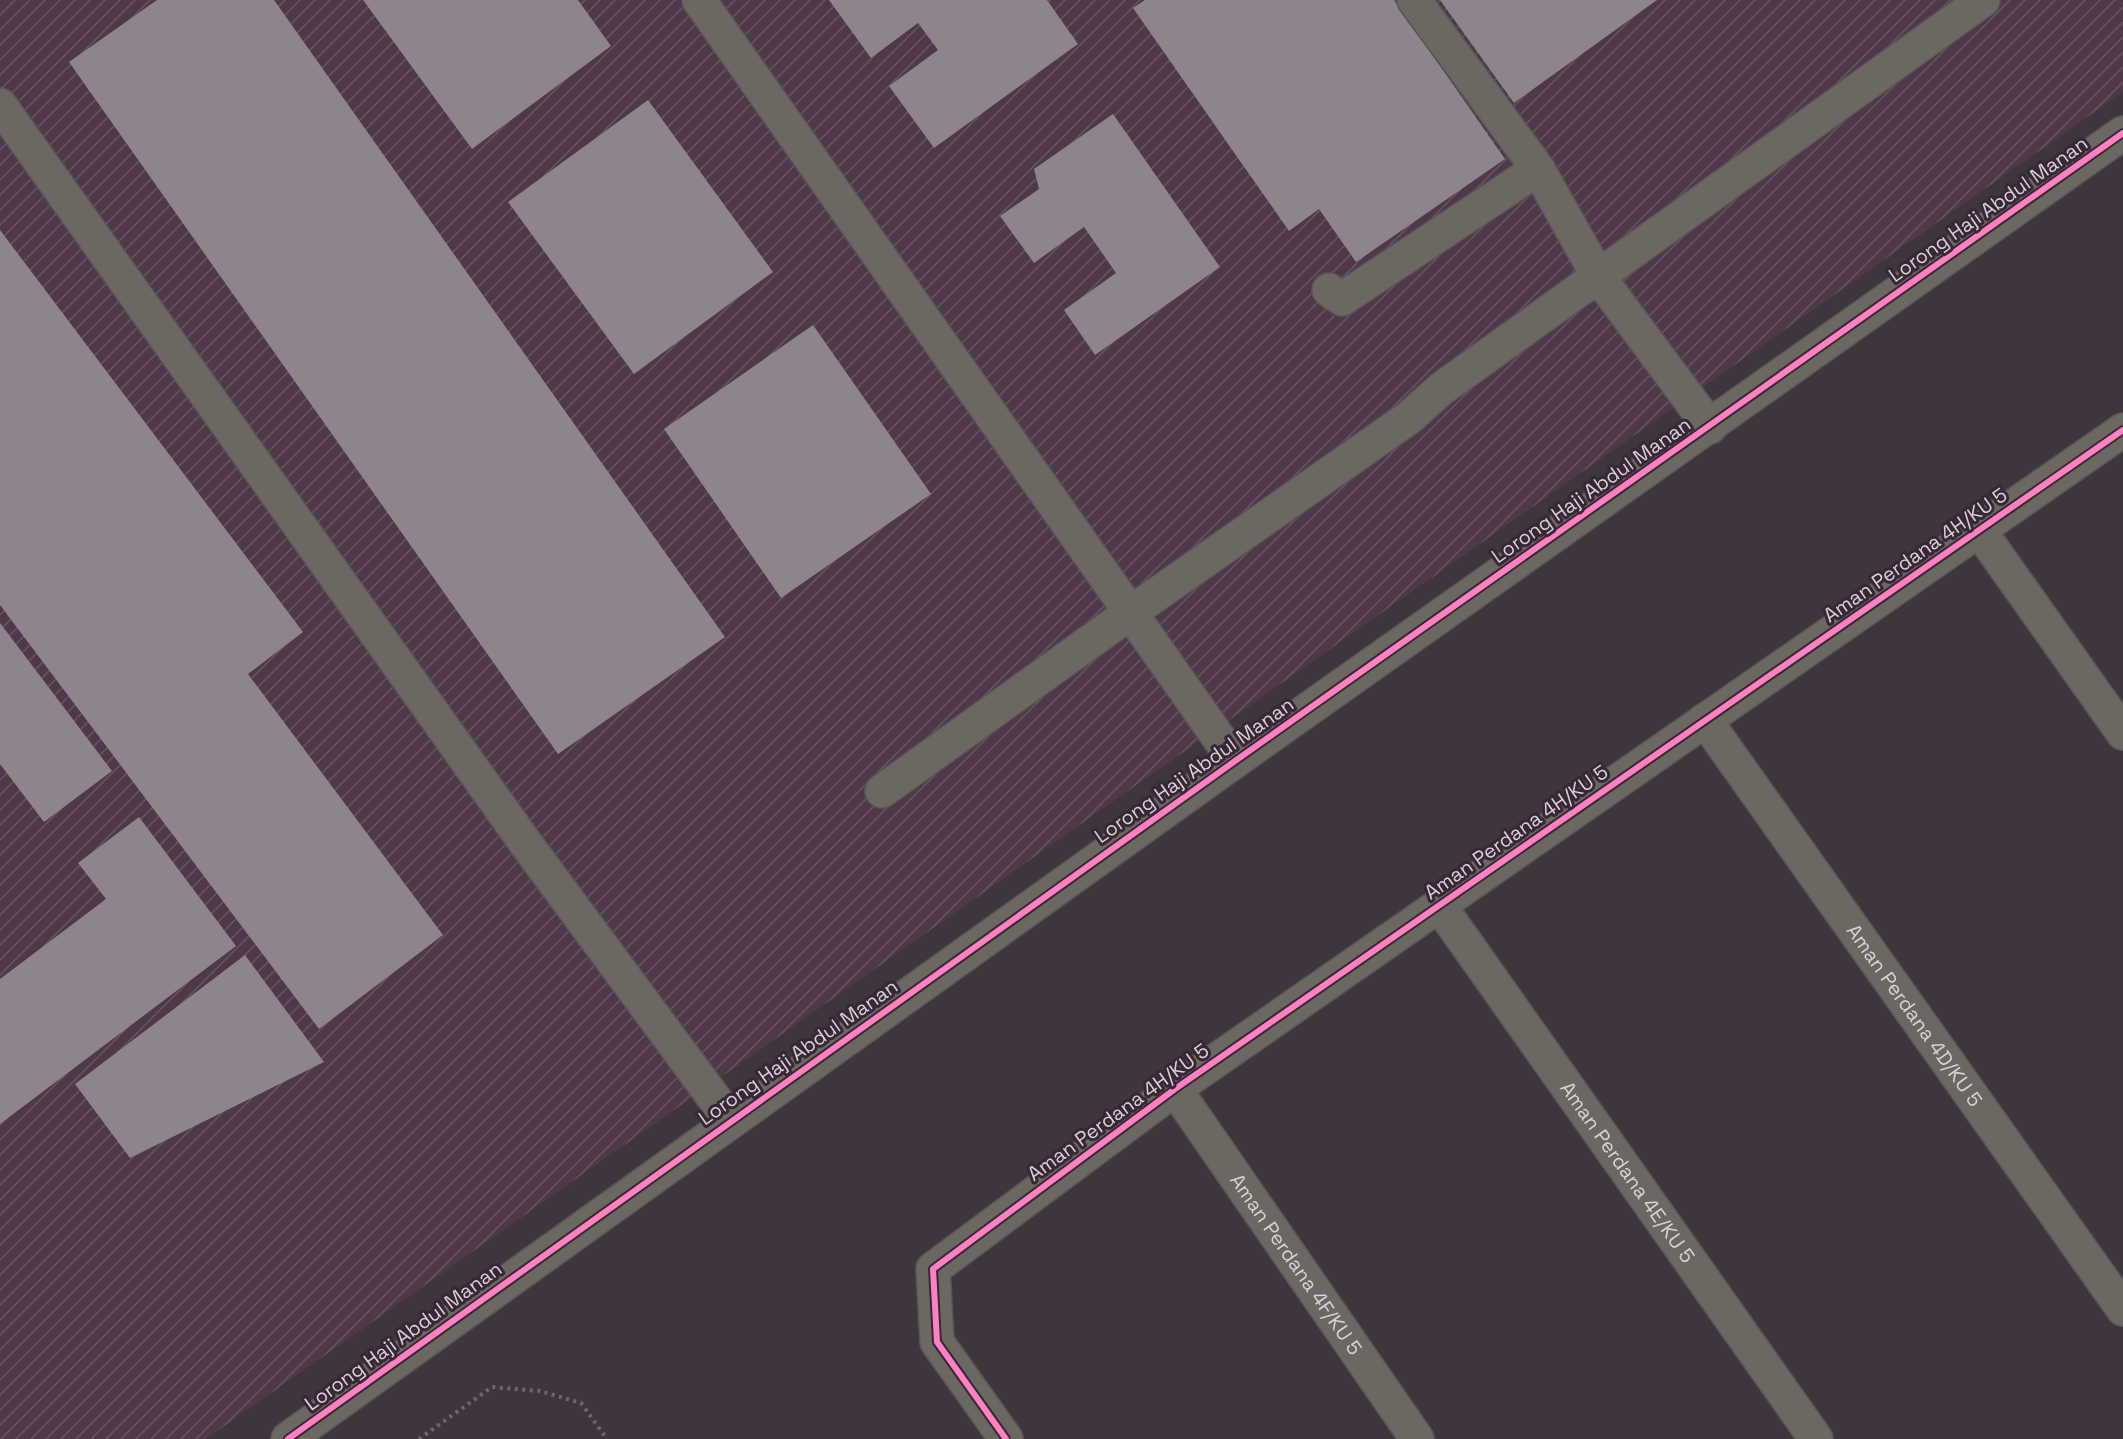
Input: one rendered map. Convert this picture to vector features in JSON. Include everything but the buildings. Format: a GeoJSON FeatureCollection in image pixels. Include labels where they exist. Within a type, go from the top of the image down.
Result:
{"type":"FeatureCollection","features":[{"type":"Feature","properties":{"kind":"street"},"geometry":{"type":"LineString","coordinates":[[699,0],[1235,761]]}},
{"type":"Feature","properties":{"kind":"street"},"geometry":{"type":"LineString","coordinates":[[1414,0],[1538,169],[1598,276],[1710,427]]}},
{"type":"Feature","properties":{"kind":"street"},"geometry":{"type":"LineString","coordinates":[[882,791],[1130,613],[1410,417],[1441,389],[1983,0]]}},
{"type":"Feature","properties":{"kind":"street"},"geometry":{"type":"LineString","coordinates":[[0,105],[524,841],[730,1121]]}},
{"type":"Feature","properties":{"kind":"street","name":"Lorong Haji Abdul Manan"},"geometry":{"type":"LineString","coordinates":[[288,1439],[1235,761],[2123,133]]}},
{"type":"Feature","properties":{"kind":"street"},"geometry":{"type":"LineString","coordinates":[[1329,290],[1342,299],[1538,169]]}},
{"type":"Feature","properties":{"kind":"street","name":"Aman Perdana 4H/KU 5"},"geometry":{"type":"LineString","coordinates":[[1006,1439],[937,1342],[933,1269],[1175,1089],[2123,430]]}},
{"type":"Feature","properties":{"kind":"street"},"geometry":{"type":"LineString","coordinates":[[1978,530],[2123,733]]}},
{"type":"Feature","properties":{"kind":"street","name":"Aman Perdana 4D/KU 5"},"geometry":{"type":"LineString","coordinates":[[1705,720],[2123,1309]]}},
{"type":"Feature","properties":{"kind":"street","name":"Aman Perdana 4E/KU 5"},"geometry":{"type":"LineString","coordinates":[[1439,905],[1816,1439]]}},
{"type":"Feature","properties":{"kind":"street","name":"Aman Perdana 4F/KU 5"},"geometry":{"type":"LineString","coordinates":[[1175,1089],[1417,1439]]}},
{"type":"Feature","properties":{"kind":"path"},"geometry":{"type":"LineString","coordinates":[[419,1439],[492,1387],[540,1391],[581,1403],[607,1439]]}},
{"type":"Feature","properties":{"kind":"shaded area"},"geometry":{"type":"Polygon","coordinates":[[[0,0],[2123,0],[2123,92],[206,1439],[0,1439],[0,0]]]}},
{"type":"Feature","properties":{"kind":"cycle path"},"geometry":{"type":"LineString","coordinates":[[288,1439],[1235,761],[2123,133]]}},
{"type":"Feature","properties":{"kind":"cycle path"},"geometry":{"type":"LineString","coordinates":[[1006,1439],[937,1342],[933,1269],[1175,1089],[2123,430]]}}]}
